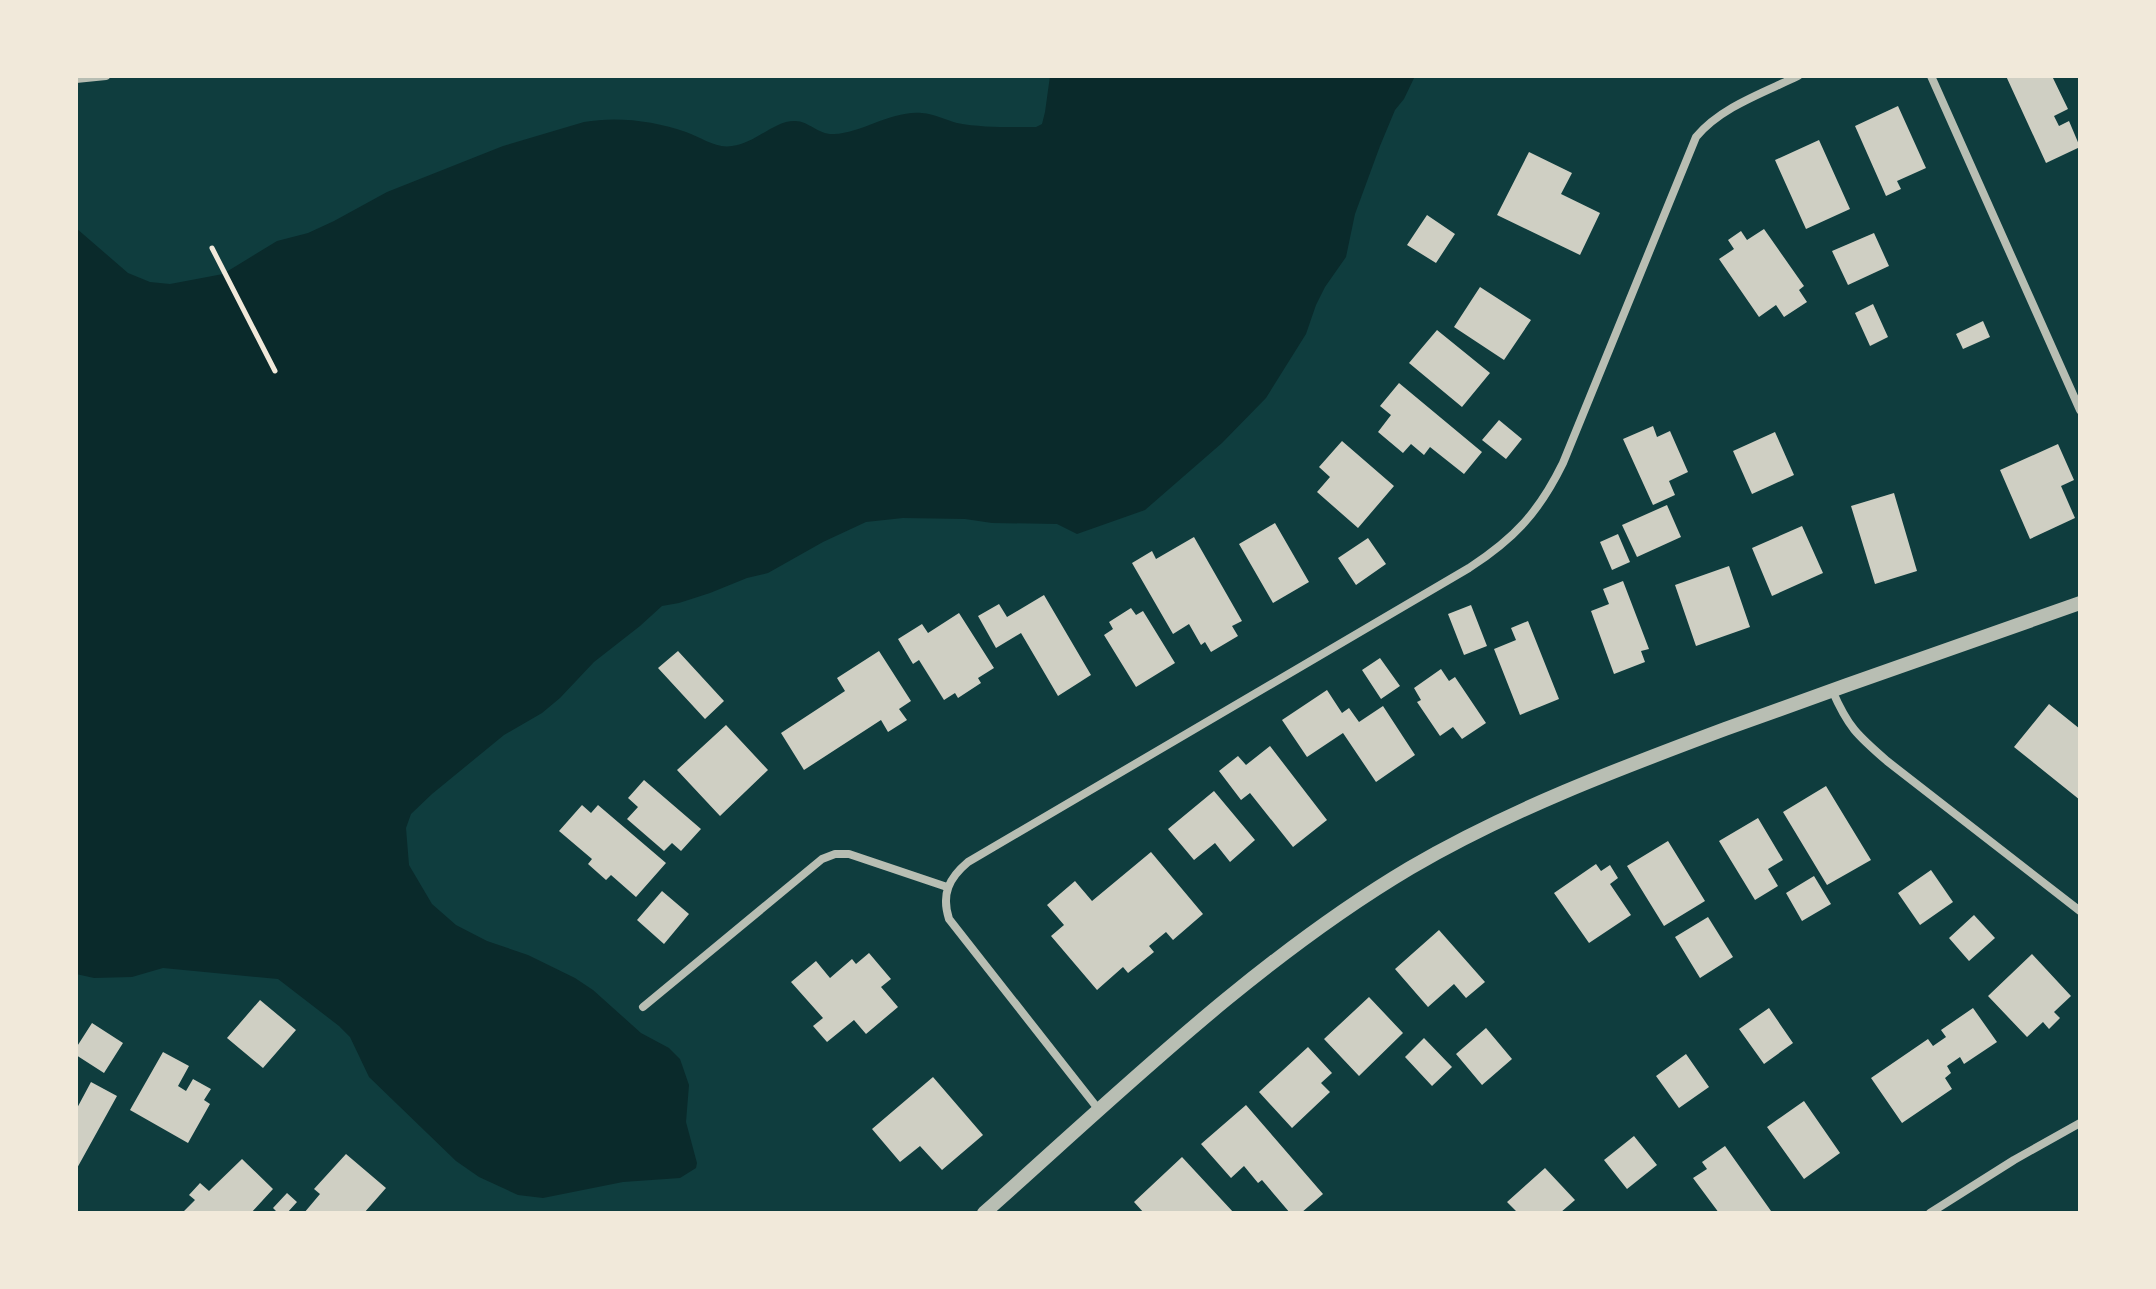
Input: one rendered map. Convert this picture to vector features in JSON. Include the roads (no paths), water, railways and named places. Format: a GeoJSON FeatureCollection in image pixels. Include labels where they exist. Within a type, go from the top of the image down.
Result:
{"type":"FeatureCollection","features":[{"type":"Feature","properties":{"kind":"street"},"geometry":{"type":"LineString","coordinates":[[76,79],[106,76]]}},
{"type":"Feature","properties":{"kind":"street"},"geometry":{"type":"LineString","coordinates":[[1099,1110],[956,931],[945,908],[945,898],[947,887],[956,873],[968,862],[1469,568],[1511,538],[1538,507],[1563,463],[1696,137],[1706,124],[1719,115],[1798,76]]}},
{"type":"Feature","properties":{"kind":"street"},"geometry":{"type":"LineString","coordinates":[[1931,76],[2080,410]]}},
{"type":"Feature","properties":{"kind":"street"},"geometry":{"type":"LineString","coordinates":[[984,1213],[1230,996],[1275,960],[1410,868],[1455,843],[1627,766],[2080,603]]}},
{"type":"Feature","properties":{"kind":"street"},"geometry":{"type":"LineString","coordinates":[[1832,690],[1858,736],[2080,911]]}},
{"type":"Feature","properties":{"kind":"street"},"geometry":{"type":"LineString","coordinates":[[643,1007],[822,859],[835,854],[849,854],[947,887]]}},
{"type":"Feature","properties":{"kind":"street"},"geometry":{"type":"LineString","coordinates":[[1930,1213],[2080,1123]]}},
{"type":"Feature","properties":{"kind":"water"},"geometry":{"type":"Polygon","coordinates":[[[1050,76],[1415,76],[1395,110],[1380,146],[1355,214],[1346,257],[1325,287],[1306,334],[1266,398],[1222,443],[1145,510],[1077,534],[1057,524],[903,518],[866,522],[768,573],[662,606],[594,662],[542,713],[504,735],[432,794],[411,814],[406,828],[409,865],[432,904],[456,925],[575,978],[641,1033],[669,1048],[680,1059],[689,1085],[686,1122],[696,1168],[680,1178],[623,1182],[543,1198],[518,1195],[479,1177],[456,1161],[369,1077],[350,1037],[278,979],[163,968],[132,977],[94,978],[76,974],[76,228],[128,273],[150,282],[170,284],[223,274],[277,241],[308,233],[387,192],[503,146],[584,122],[610,119],[649,122],[726,146],[748,141],[786,122],[799,121],[834,134],[911,113],[977,126],[1036,127],[1042,124],[1050,76]]]}}]}
